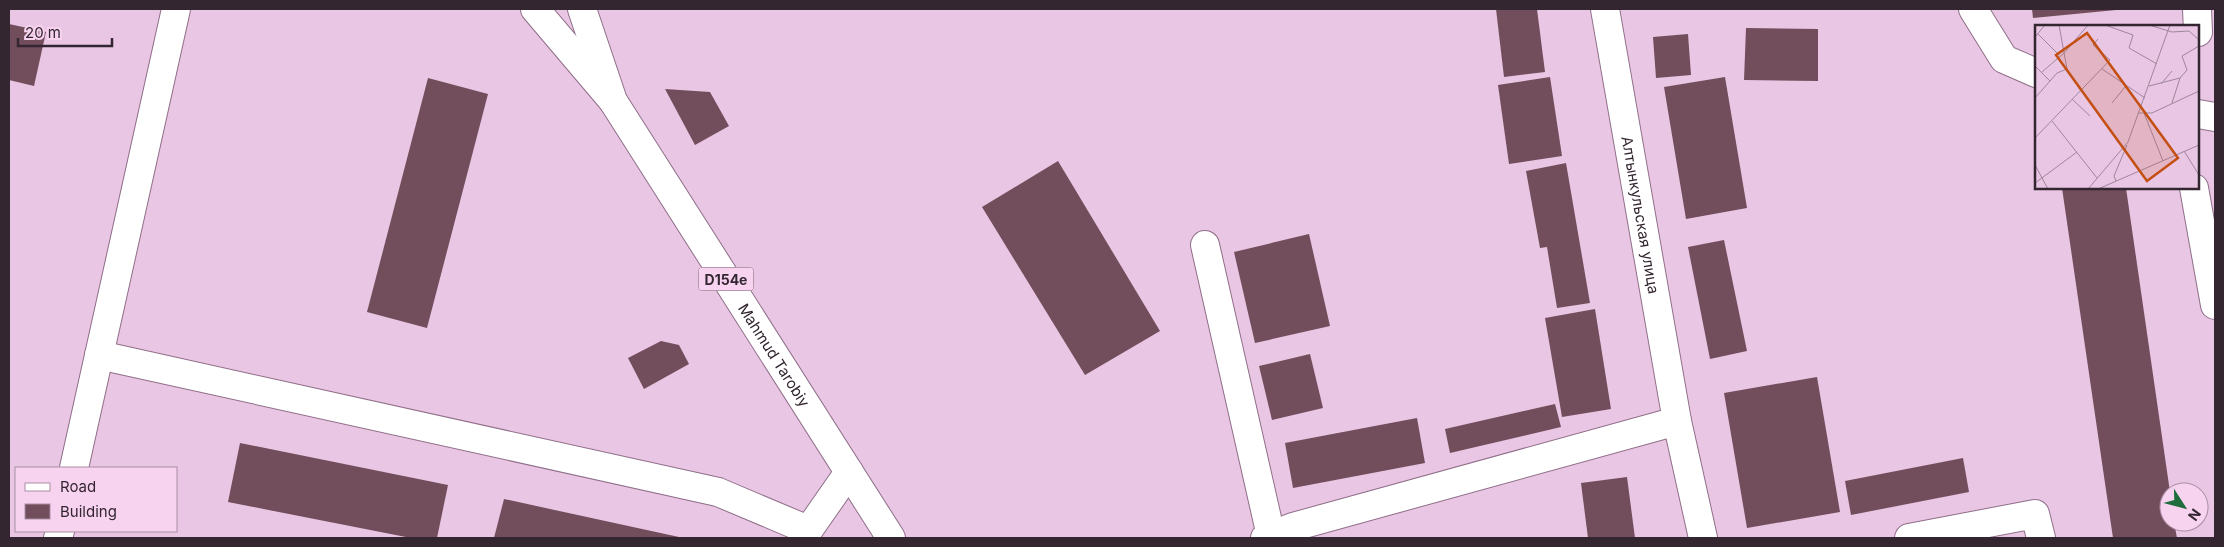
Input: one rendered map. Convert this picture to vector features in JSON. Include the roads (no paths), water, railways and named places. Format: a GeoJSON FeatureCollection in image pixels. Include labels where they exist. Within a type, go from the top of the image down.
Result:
{"type":"FeatureCollection","features":[{"type":"Feature","properties":{"kind":"street"},"geometry":{"type":"LineString","coordinates":[[74,467],[176,9]]}},
{"type":"Feature","properties":{"kind":"street"},"geometry":{"type":"LineString","coordinates":[[535,9],[613,101]]}},
{"type":"Feature","properties":{"kind":"street","name":"Mahmud Tarobiy"},"geometry":{"type":"LineString","coordinates":[[582,9],[613,101],[891,538]]}},
{"type":"Feature","properties":{"kind":"street","name":"Алтынкульская улица"},"geometry":{"type":"LineString","coordinates":[[1605,9],[1677,422],[1703,538]]}},
{"type":"Feature","properties":{"kind":"street"},"geometry":{"type":"LineString","coordinates":[[1973,9],[2004,59],[2035,73]]}},
{"type":"Feature","properties":{"kind":"street"},"geometry":{"type":"LineString","coordinates":[[2197,9],[2198,25]]}},
{"type":"Feature","properties":{"kind":"street"},"geometry":{"type":"LineString","coordinates":[[2199,31],[2215,28]]}},
{"type":"Feature","properties":{"kind":"street"},"geometry":{"type":"LineString","coordinates":[[2199,114],[2215,117]]}},
{"type":"Feature","properties":{"kind":"street"},"geometry":{"type":"LineString","coordinates":[[2194,189],[2215,305]]}},
{"type":"Feature","properties":{"kind":"street"},"geometry":{"type":"LineString","coordinates":[[1205,245],[1268,537],[1303,525],[1677,422]]}},
{"type":"Feature","properties":{"kind":"street"},"geometry":{"type":"LineString","coordinates":[[99,355],[718,492],[805,534],[849,472]]}},
{"type":"Feature","properties":{"kind":"street"},"geometry":{"type":"LineString","coordinates":[[1909,538],[2035,514],[2041,538]]}}]}
